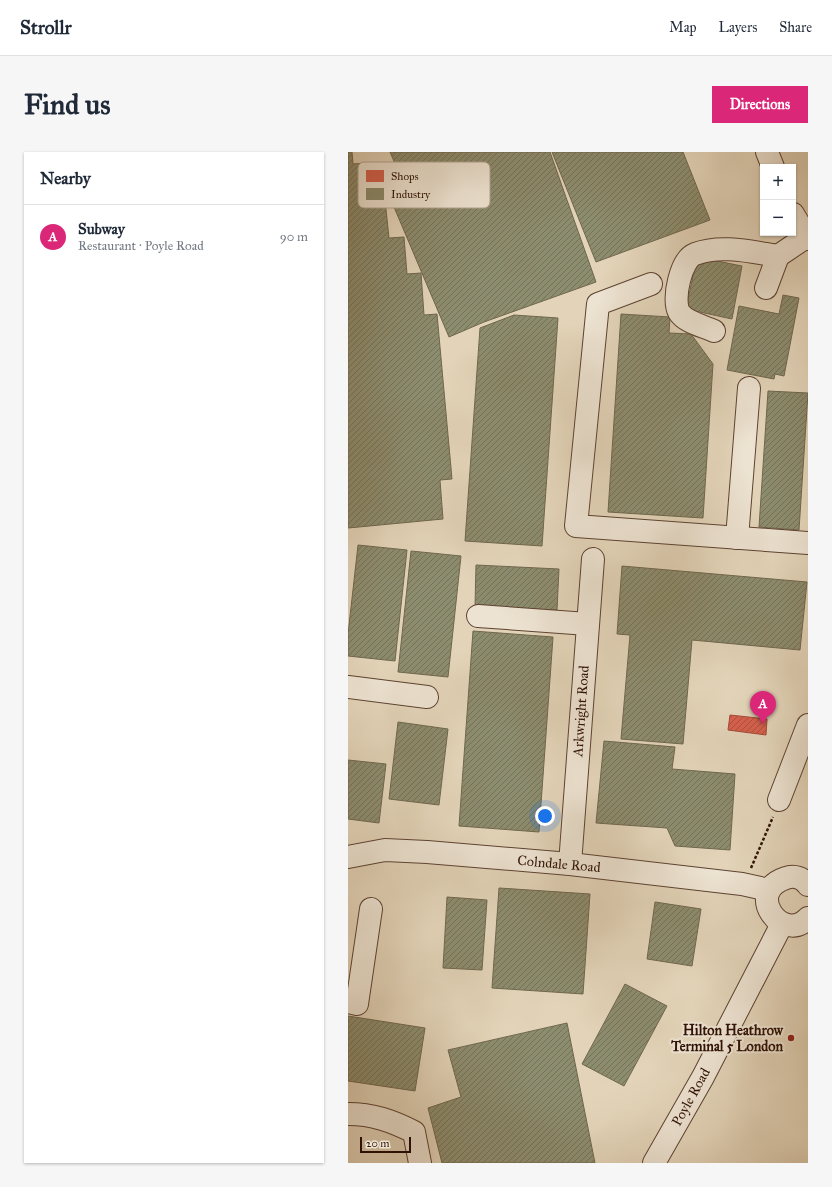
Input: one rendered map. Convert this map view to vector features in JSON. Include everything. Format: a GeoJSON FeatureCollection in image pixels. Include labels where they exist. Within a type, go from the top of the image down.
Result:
{"type":"FeatureCollection","features":[{"type":"Feature","properties":{"kind":"street"},"geometry":{"type":"LineString","coordinates":[[767,152],[772,164]]}},
{"type":"Feature","properties":{"kind":"street"},"geometry":{"type":"LineString","coordinates":[[766,288],[778,256],[807,238],[796,219]]}},
{"type":"Feature","properties":{"kind":"street"},"geometry":{"type":"LineString","coordinates":[[714,330],[682,316],[678,310],[677,291],[684,263],[693,254],[706,251],[744,250],[778,256]]}},
{"type":"Feature","properties":{"kind":"street"},"geometry":{"type":"LineString","coordinates":[[651,284],[598,304],[576,526],[808,543]]}},
{"type":"Feature","properties":{"kind":"street"},"geometry":{"type":"LineString","coordinates":[[737,538],[749,388]]}},
{"type":"Feature","properties":{"kind":"street","name":"Arkwright Road"},"geometry":{"type":"LineString","coordinates":[[570,864],[592,559]]}},
{"type":"Feature","properties":{"kind":"street"},"geometry":{"type":"LineString","coordinates":[[478,616],[588,624]]}},
{"type":"Feature","properties":{"kind":"street"},"geometry":{"type":"LineString","coordinates":[[348,687],[427,697]]}},
{"type":"Feature","properties":{"kind":"street"},"geometry":{"type":"LineString","coordinates":[[779,800],[808,725]]}},
{"type":"Feature","properties":{"kind":"street","name":"Colndale Road"},"geometry":{"type":"LineString","coordinates":[[348,857],[385,850],[570,864],[742,884],[769,890]]}},
{"type":"Feature","properties":{"kind":"street"},"geometry":{"type":"LineString","coordinates":[[807,877],[791,876],[777,881],[769,890],[767,900],[771,914],[782,924],[794,925],[805,921],[808,918]]}},
{"type":"Feature","properties":{"kind":"street"},"geometry":{"type":"LineString","coordinates":[[348,1002],[357,1004],[371,909]]}},
{"type":"Feature","properties":{"kind":"street","name":"Poyle Road"},"geometry":{"type":"LineString","coordinates":[[657,1158],[703,1077],[782,924]]}},
{"type":"Feature","properties":{"kind":"street"},"geometry":{"type":"LineString","coordinates":[[348,1114],[365,1114],[392,1121],[414,1132],[420,1163]]}},
{"type":"Feature","properties":{"kind":"path"},"geometry":{"type":"LineString","coordinates":[[742,884],[759,852],[779,800]]}},
{"type":"Feature","properties":{"kind":"building: Shops"},"geometry":{"type":"Polygon","coordinates":[[[730,715],[767,719],[766,735],[728,730],[730,715]]]}},
{"type":"Feature","properties":{"kind":"building: Industry"},"geometry":{"type":"Polygon","coordinates":[[[348,152],[352,152],[353,164],[358,164],[358,208],[386,208],[389,238],[404,237],[407,274],[421,273],[424,315],[437,314],[452,479],[440,480],[443,519],[348,528],[348,152]]]}},
{"type":"Feature","properties":{"kind":"building: Industry"},"geometry":{"type":"Polygon","coordinates":[[[390,152],[550,152],[596,282],[484,322],[449,337],[394,208],[490,208],[490,162],[394,162],[390,152]]]}},
{"type":"Feature","properties":{"kind":"building: Industry"},"geometry":{"type":"Polygon","coordinates":[[[552,152],[683,152],[710,220],[596,262],[552,152]]]}},
{"type":"Feature","properties":{"kind":"building: Industry"},"geometry":{"type":"Polygon","coordinates":[[[697,257],[742,266],[732,319],[686,309],[697,257]]]}},
{"type":"Feature","properties":{"kind":"building: Industry"},"geometry":{"type":"Polygon","coordinates":[[[783,295],[799,298],[784,376],[775,374],[774,379],[727,370],[739,306],[779,314],[783,295]]]}},
{"type":"Feature","properties":{"kind":"building: Industry"},"geometry":{"type":"Polygon","coordinates":[[[621,314],[670,317],[669,333],[691,334],[713,364],[703,518],[608,512],[621,314]]]}},
{"type":"Feature","properties":{"kind":"building: Industry"},"geometry":{"type":"Polygon","coordinates":[[[514,315],[558,318],[542,546],[465,541],[480,328],[514,315]]]}},
{"type":"Feature","properties":{"kind":"building: Industry"},"geometry":{"type":"Polygon","coordinates":[[[768,391],[808,393],[799,530],[759,527],[768,391]]]}},
{"type":"Feature","properties":{"kind":"building: Industry"},"geometry":{"type":"Polygon","coordinates":[[[358,545],[407,550],[395,661],[348,656],[348,634],[358,545]]]}},
{"type":"Feature","properties":{"kind":"building: Industry"},"geometry":{"type":"Polygon","coordinates":[[[411,551],[461,556],[448,677],[398,672],[411,551]]]}},
{"type":"Feature","properties":{"kind":"building: Industry"},"geometry":{"type":"Polygon","coordinates":[[[476,565],[559,569],[557,610],[475,607],[476,565]]]}},
{"type":"Feature","properties":{"kind":"building: Industry"},"geometry":{"type":"Polygon","coordinates":[[[622,566],[807,582],[800,650],[692,640],[683,744],[621,739],[630,635],[617,634],[622,566]]]}},
{"type":"Feature","properties":{"kind":"building: Industry"},"geometry":{"type":"Polygon","coordinates":[[[473,631],[553,637],[539,832],[459,826],[473,631]]]}},
{"type":"Feature","properties":{"kind":"building: Industry"},"geometry":{"type":"Polygon","coordinates":[[[398,722],[448,729],[439,805],[389,799],[398,722]]]}},
{"type":"Feature","properties":{"kind":"building: Industry"},"geometry":{"type":"Polygon","coordinates":[[[604,741],[675,747],[672,769],[735,774],[730,850],[675,846],[667,828],[596,823],[604,741]]]}},
{"type":"Feature","properties":{"kind":"building: Industry"},"geometry":{"type":"Polygon","coordinates":[[[348,760],[386,764],[379,823],[348,819],[348,760]]]}},
{"type":"Feature","properties":{"kind":"building: Industry"},"geometry":{"type":"Polygon","coordinates":[[[499,888],[590,894],[583,994],[492,988],[499,888]]]}},
{"type":"Feature","properties":{"kind":"building: Industry"},"geometry":{"type":"Polygon","coordinates":[[[447,897],[487,900],[482,970],[443,968],[447,897]]]}},
{"type":"Feature","properties":{"kind":"building: Industry"},"geometry":{"type":"Polygon","coordinates":[[[655,902],[701,909],[692,966],[647,959],[655,902]]]}},
{"type":"Feature","properties":{"kind":"building: Industry"},"geometry":{"type":"Polygon","coordinates":[[[625,984],[667,1006],[624,1086],[582,1064],[625,984]]]}},
{"type":"Feature","properties":{"kind":"building: Industry"},"geometry":{"type":"Polygon","coordinates":[[[348,1016],[425,1028],[415,1091],[348,1081],[348,1016]]]}},
{"type":"Feature","properties":{"kind":"building: Industry"},"geometry":{"type":"Polygon","coordinates":[[[567,1023],[595,1163],[442,1163],[428,1108],[461,1097],[448,1050],[567,1023]]]}},
{"type":"Feature","properties":{"kind":"place","name":"Subway"},"geometry":{"type":"Point","coordinates":[763,724]}},
{"type":"Feature","properties":{"kind":"place","name":"Hilton Heathrow Terminal 5 London"},"geometry":{"type":"Point","coordinates":[791,1038]}}]}
